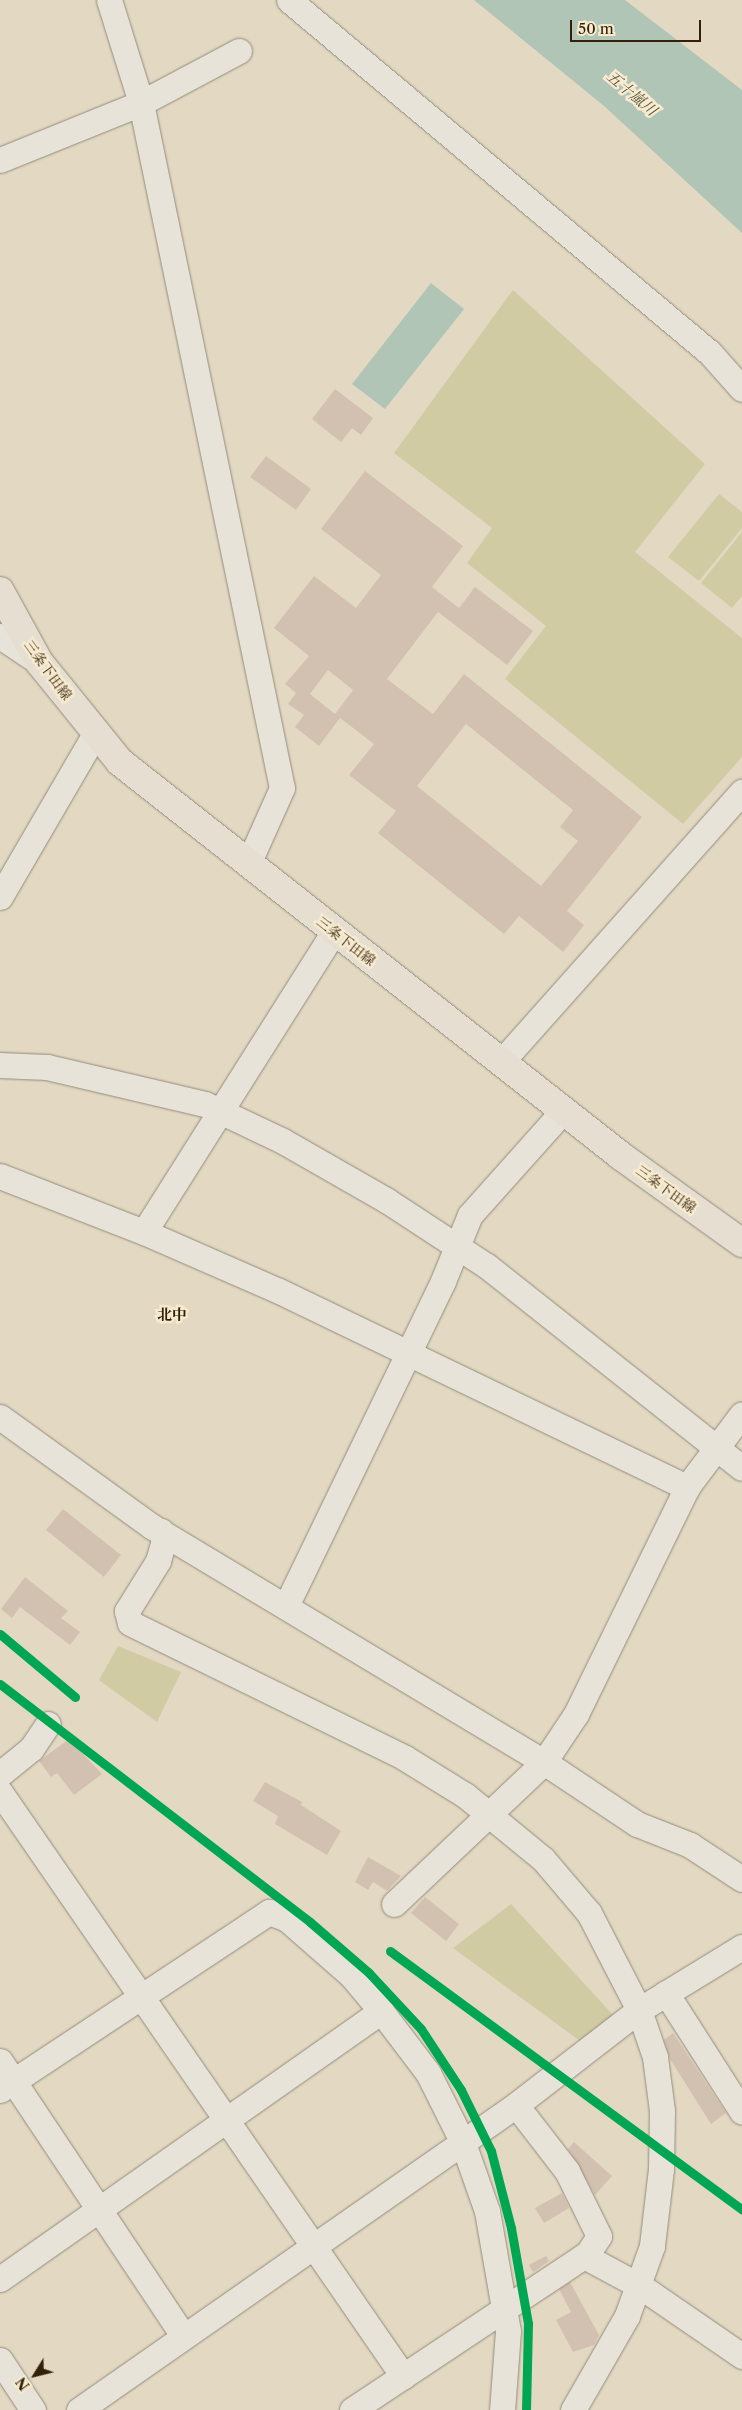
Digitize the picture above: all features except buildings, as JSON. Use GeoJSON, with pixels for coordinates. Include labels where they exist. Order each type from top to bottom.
{"type":"FeatureCollection","features":[{"type":"Feature","properties":{"kind":"main road","name":"三条下田線"},"geometry":{"type":"LineString","coordinates":[[0,591],[39,662],[120,762],[334,932],[564,1110],[742,1243]]}},
{"type":"Feature","properties":{"kind":"street"},"geometry":{"type":"LineString","coordinates":[[109,0],[141,103],[282,788],[248,864]]}},
{"type":"Feature","properties":{"kind":"street"},"geometry":{"type":"LineString","coordinates":[[289,0],[710,352],[742,389]]}},
{"type":"Feature","properties":{"kind":"street"},"geometry":{"type":"LineString","coordinates":[[0,160],[141,103],[239,51]]}},
{"type":"Feature","properties":{"kind":"street"},"geometry":{"type":"LineString","coordinates":[[0,636],[39,662]]}},
{"type":"Feature","properties":{"kind":"street"},"geometry":{"type":"LineString","coordinates":[[0,896],[96,732]]}},
{"type":"Feature","properties":{"kind":"street"},"geometry":{"type":"LineString","coordinates":[[502,1061],[742,792]]}},
{"type":"Feature","properties":{"kind":"street"},"geometry":{"type":"LineString","coordinates":[[144,1232],[219,1109],[334,932]]}},
{"type":"Feature","properties":{"kind":"street"},"geometry":{"type":"LineString","coordinates":[[0,1065],[47,1067],[219,1109],[386,1200],[456,1246],[716,1451],[742,1468]]}},
{"type":"Feature","properties":{"kind":"street"},"geometry":{"type":"LineString","coordinates":[[286,1606],[406,1355],[470,1215],[564,1110]]}},
{"type":"Feature","properties":{"kind":"street"},"geometry":{"type":"LineString","coordinates":[[0,1176],[144,1232],[374,1336],[406,1355],[687,1487]]}},
{"type":"Feature","properties":{"kind":"street"},"geometry":{"type":"LineString","coordinates":[[394,1904],[487,1813],[544,1762],[576,1714],[687,1487],[742,1414]]}},
{"type":"Feature","properties":{"kind":"street"},"geometry":{"type":"LineString","coordinates":[[0,1417],[161,1531],[544,1762],[637,1824],[690,1845],[742,1879]]}},
{"type":"Feature","properties":{"kind":"street"},"geometry":{"type":"LineString","coordinates":[[161,1531],[164,1540],[158,1561],[127,1611],[130,1624],[405,1758],[487,1813],[543,1860],[590,1913],[638,2010],[655,2057],[663,2132],[652,2246],[640,2286],[600,2370],[573,2410]]}},
{"type":"Feature","properties":{"kind":"street"},"geometry":{"type":"LineString","coordinates":[[0,1774],[31,1749],[48,1724]]}},
{"type":"Feature","properties":{"kind":"street"},"geometry":{"type":"LineString","coordinates":[[0,1792],[403,2376]]}},
{"type":"Feature","properties":{"kind":"street"},"geometry":{"type":"LineString","coordinates":[[183,2335],[98,2208],[4,2078],[140,1995],[270,1912],[287,1920],[344,1969],[381,2011],[428,2073],[463,2143],[486,2211],[508,2331],[502,2410]]}},
{"type":"Feature","properties":{"kind":"street"},"geometry":{"type":"LineString","coordinates":[[79,2410],[183,2335],[463,2143],[516,2105],[638,2010],[742,1947]]}},
{"type":"Feature","properties":{"kind":"street"},"geometry":{"type":"LineString","coordinates":[[666,1994],[742,2112]]}},
{"type":"Feature","properties":{"kind":"street"},"geometry":{"type":"LineString","coordinates":[[0,2279],[98,2208],[381,2011]]}},
{"type":"Feature","properties":{"kind":"street"},"geometry":{"type":"LineString","coordinates":[[352,2410],[584,2256],[599,2236],[583,2197],[516,2105]]}},
{"type":"Feature","properties":{"kind":"street"},"geometry":{"type":"LineString","coordinates":[[584,2256],[640,2286],[742,2356]]}},
{"type":"Feature","properties":{"kind":"street"},"geometry":{"type":"LineString","coordinates":[[0,2360],[33,2410]]}},
{"type":"Feature","properties":{"kind":"shaded area"},"geometry":{"type":"Polygon","coordinates":[[[513,290],[705,464],[635,552],[742,638],[742,757],[683,824],[505,679],[546,626],[467,563],[492,528],[394,453],[513,290]]]}},
{"type":"Feature","properties":{"kind":"shaded area"},"geometry":{"type":"Polygon","coordinates":[[[719,494],[742,512],[742,528],[699,581],[668,557],[719,494]]]}},
{"type":"Feature","properties":{"kind":"shaded area"},"geometry":{"type":"Polygon","coordinates":[[[742,532],[742,596],[732,608],[701,583],[742,532]]]}},
{"type":"Feature","properties":{"kind":"shaded area"},"geometry":{"type":"Polygon","coordinates":[[[118,1646],[181,1672],[157,1722],[99,1680],[118,1646]]]}},
{"type":"Feature","properties":{"kind":"shaded area"},"geometry":{"type":"Polygon","coordinates":[[[511,1904],[615,2017],[580,2041],[453,1948],[511,1904]]]}},
{"type":"Feature","properties":{"kind":"water","name":"五十嵐川"},"geometry":{"type":"Polygon","coordinates":[[[474,0],[625,0],[742,90],[742,233],[604,106],[474,0]]]}},
{"type":"Feature","properties":{"kind":"water"},"geometry":{"type":"Polygon","coordinates":[[[431,283],[464,309],[385,409],[352,384],[431,283]]]}},
{"type":"Feature","properties":{"kind":"railway"},"geometry":{"type":"LineString","coordinates":[[0,1684],[310,1922],[369,1973],[421,2029],[461,2090],[491,2151],[511,2228],[528,2323],[526,2410]]}},
{"type":"Feature","properties":{"kind":"transit line"},"geometry":{"type":"LineString","coordinates":[[0,1634],[75,1697]]}},
{"type":"Feature","properties":{"kind":"transit line"},"geometry":{"type":"LineString","coordinates":[[0,1684],[310,1922],[369,1973],[421,2029],[461,2090],[491,2151],[511,2228],[528,2323],[526,2410]]}},
{"type":"Feature","properties":{"kind":"transit line"},"geometry":{"type":"LineString","coordinates":[[390,1951],[742,2210]]}},
{"type":"Feature","properties":{"kind":"district","name":"北中"},"geometry":{"type":"Point","coordinates":[172,1315]}}]}
